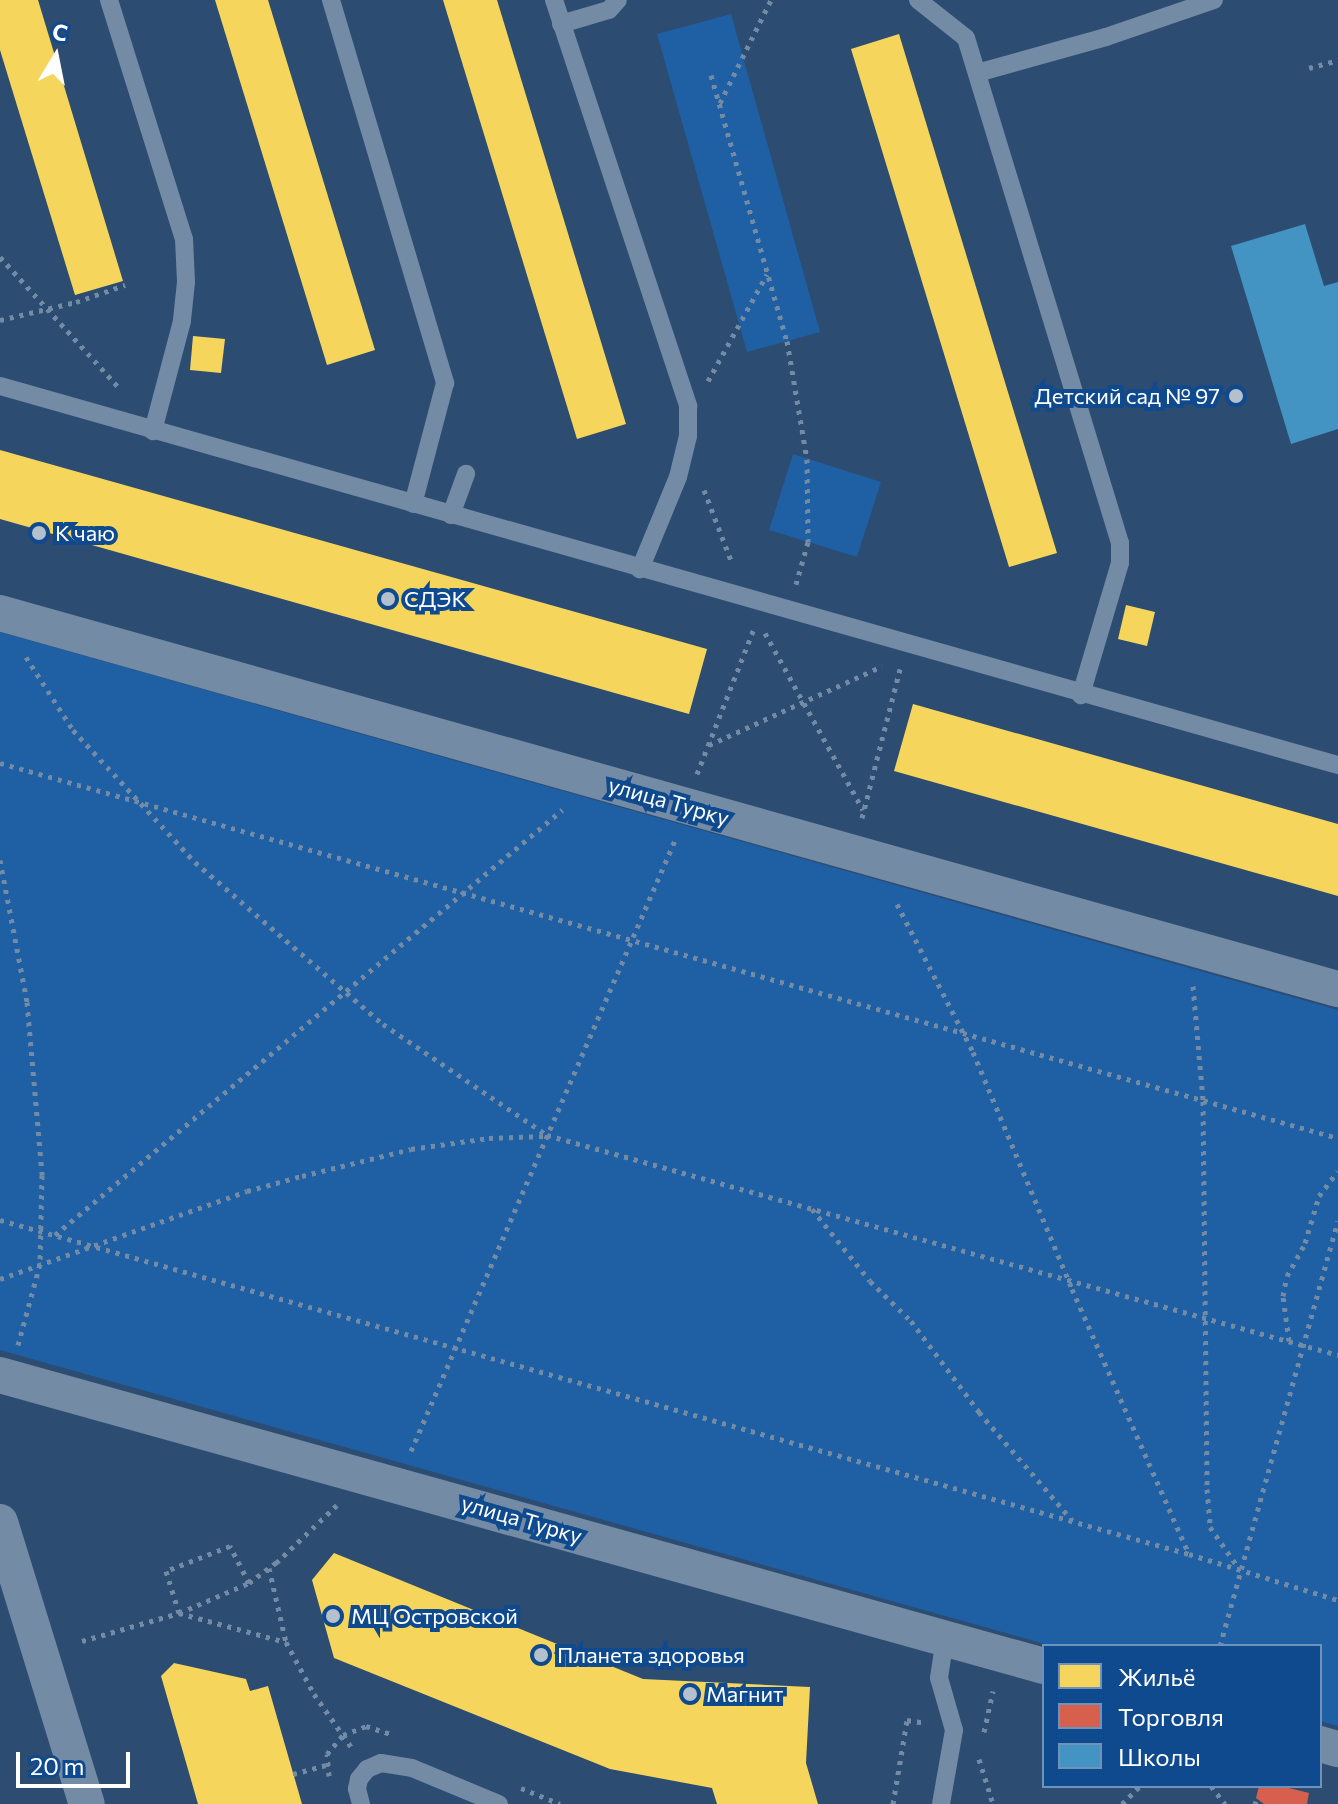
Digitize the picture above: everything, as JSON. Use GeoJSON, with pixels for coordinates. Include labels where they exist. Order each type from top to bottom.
{"type":"FeatureCollection","features":[{"type":"Feature","properties":{"kind":"street","name":"улица Турку"},"geometry":{"type":"LineString","coordinates":[[3,614],[1338,989]]}},
{"type":"Feature","properties":{"kind":"street","name":"улица Турку"},"geometry":{"type":"LineString","coordinates":[[4,1376],[397,1483],[1042,1665]]}},
{"type":"Feature","properties":{"kind":"street"},"geometry":{"type":"LineString","coordinates":[[0,1522],[87,1804]]}},
{"type":"Feature","properties":{"kind":"lane"},"geometry":{"type":"LineString","coordinates":[[109,0],[184,239],[186,282],[182,321],[153,431]]}},
{"type":"Feature","properties":{"kind":"lane"},"geometry":{"type":"LineString","coordinates":[[331,0],[445,383],[413,504]]}},
{"type":"Feature","properties":{"kind":"lane"},"geometry":{"type":"LineString","coordinates":[[554,0],[688,406],[684,456],[640,569]]}},
{"type":"Feature","properties":{"kind":"lane"},"geometry":{"type":"LineString","coordinates":[[561,24],[609,10],[618,0]]}},
{"type":"Feature","properties":{"kind":"lane"},"geometry":{"type":"LineString","coordinates":[[918,0],[966,38],[1120,543],[1120,563],[1081,695]]}},
{"type":"Feature","properties":{"kind":"lane"},"geometry":{"type":"LineString","coordinates":[[977,73],[1106,37],[1214,0]]}},
{"type":"Feature","properties":{"kind":"lane"},"geometry":{"type":"LineString","coordinates":[[0,386],[746,599],[904,650],[1338,765]]}},
{"type":"Feature","properties":{"kind":"lane"},"geometry":{"type":"LineString","coordinates":[[451,515],[466,474]]}},
{"type":"Feature","properties":{"kind":"lane"},"geometry":{"type":"LineString","coordinates":[[941,1804],[954,1730],[939,1678],[945,1638]]}},
{"type":"Feature","properties":{"kind":"lane"},"geometry":{"type":"LineString","coordinates":[[361,1804],[357,1789],[367,1769],[381,1763],[412,1768],[499,1804]]}},
{"type":"Feature","properties":{"kind":"path"},"geometry":{"type":"LineString","coordinates":[[719,104],[771,0]]}},
{"type":"Feature","properties":{"kind":"path"},"geometry":{"type":"LineString","coordinates":[[1309,68],[1338,60]]}},
{"type":"Feature","properties":{"kind":"path"},"geometry":{"type":"LineString","coordinates":[[711,75],[787,341],[807,459],[808,542],[787,611]]}},
{"type":"Feature","properties":{"kind":"path"},"geometry":{"type":"LineString","coordinates":[[0,257],[128,399]]}},
{"type":"Feature","properties":{"kind":"path"},"geometry":{"type":"LineString","coordinates":[[688,406],[706,385],[768,273]]}},
{"type":"Feature","properties":{"kind":"path"},"geometry":{"type":"LineString","coordinates":[[0,320],[125,285]]}},
{"type":"Feature","properties":{"kind":"path"},"geometry":{"type":"LineString","coordinates":[[684,456],[700,472],[746,599]]}},
{"type":"Feature","properties":{"kind":"path"},"geometry":{"type":"LineString","coordinates":[[3,614],[36,678],[56,707],[139,804],[195,862],[344,992],[422,1051],[527,1118],[547,1135]]}},
{"type":"Feature","properties":{"kind":"path"},"geometry":{"type":"LineString","coordinates":[[397,1483],[689,807],[708,745],[757,620],[864,811]]}},
{"type":"Feature","properties":{"kind":"path"},"geometry":{"type":"LineString","coordinates":[[708,745],[904,650]]}},
{"type":"Feature","properties":{"kind":"path"},"geometry":{"type":"LineString","coordinates":[[904,650],[861,822],[876,859],[964,1033],[1189,1554]]}},
{"type":"Feature","properties":{"kind":"path"},"geometry":{"type":"LineString","coordinates":[[0,763],[1338,1138]]}},
{"type":"Feature","properties":{"kind":"path"},"geometry":{"type":"LineString","coordinates":[[55,1236],[597,781]]}},
{"type":"Feature","properties":{"kind":"path"},"geometry":{"type":"LineString","coordinates":[[0,860],[19,954],[34,1058],[43,1233],[40,1264],[4,1376]]}},
{"type":"Feature","properties":{"kind":"path"},"geometry":{"type":"LineString","coordinates":[[1190,948],[1203,1101],[1210,1527],[1241,1571]]}},
{"type":"Feature","properties":{"kind":"path"},"geometry":{"type":"LineString","coordinates":[[0,1279],[247,1191],[352,1163],[457,1141],[547,1135],[1338,1355]]}},
{"type":"Feature","properties":{"kind":"path"},"geometry":{"type":"LineString","coordinates":[[1289,1341],[1283,1296],[1287,1276],[1305,1243],[1319,1196],[1338,1171]]}},
{"type":"Feature","properties":{"kind":"path"},"geometry":{"type":"LineString","coordinates":[[811,1208],[870,1281],[911,1321],[979,1412],[1072,1521]]}},
{"type":"Feature","properties":{"kind":"path"},"geometry":{"type":"LineString","coordinates":[[0,1220],[1189,1554],[1338,1600]]}},
{"type":"Feature","properties":{"kind":"path"},"geometry":{"type":"LineString","coordinates":[[1221,1644],[1338,1221]]}},
{"type":"Feature","properties":{"kind":"path"},"geometry":{"type":"LineString","coordinates":[[82,1641],[179,1613],[249,1583],[343,1499]]}},
{"type":"Feature","properties":{"kind":"path"},"geometry":{"type":"LineString","coordinates":[[179,1613],[166,1571],[230,1546],[249,1583]]}},
{"type":"Feature","properties":{"kind":"path"},"geometry":{"type":"LineString","coordinates":[[269,1568],[286,1642],[314,1694],[367,1769]]}},
{"type":"Feature","properties":{"kind":"path"},"geometry":{"type":"LineString","coordinates":[[179,1613],[286,1642]]}},
{"type":"Feature","properties":{"kind":"path"},"geometry":{"type":"LineString","coordinates":[[893,1804],[907,1720],[931,1723],[931,1718]]}},
{"type":"Feature","properties":{"kind":"path"},"geometry":{"type":"LineString","coordinates":[[975,1749],[993,1804]]}},
{"type":"Feature","properties":{"kind":"path"},"geometry":{"type":"LineString","coordinates":[[293,1774],[326,1765]]}},
{"type":"Feature","properties":{"kind":"path"},"geometry":{"type":"LineString","coordinates":[[1122,1804],[1138,1788]]}},
{"type":"Feature","properties":{"kind":"path"},"geometry":{"type":"LineString","coordinates":[[1213,1788],[1225,1804]]}},
{"type":"Feature","properties":{"kind":"shaded area"},"geometry":{"type":"Polygon","coordinates":[[[731,14],[820,332],[747,352],[657,34],[731,14]]]}},
{"type":"Feature","properties":{"kind":"shaded area"},"geometry":{"type":"Polygon","coordinates":[[[793,454],[881,482],[857,557],[769,530],[793,454]]]}},
{"type":"Feature","properties":{"kind":"shaded area"},"geometry":{"type":"Polygon","coordinates":[[[0,632],[1338,1010],[1338,1726],[1322,1722],[1322,1644],[1045,1644],[0,1350],[0,632]]]}},
{"type":"Feature","properties":{"kind":"building: Жильё"},"geometry":{"type":"Polygon","coordinates":[[[0,0],[38,0],[123,281],[75,295],[0,50],[0,0]]]}},
{"type":"Feature","properties":{"kind":"building: Жильё"},"geometry":{"type":"Polygon","coordinates":[[[215,0],[268,0],[375,350],[327,365],[215,0]]]}},
{"type":"Feature","properties":{"kind":"building: Жильё"},"geometry":{"type":"Polygon","coordinates":[[[443,0],[497,0],[626,424],[577,439],[443,0]]]}},
{"type":"Feature","properties":{"kind":"building: Жильё"},"geometry":{"type":"Polygon","coordinates":[[[899,34],[1057,553],[1009,567],[851,49],[899,34]]]}},
{"type":"Feature","properties":{"kind":"building: Жильё"},"geometry":{"type":"Polygon","coordinates":[[[193,336],[225,339],[221,373],[190,370],[193,336]]]}},
{"type":"Feature","properties":{"kind":"building: Жильё"},"geometry":{"type":"Polygon","coordinates":[[[0,450],[707,649],[689,714],[0,519],[0,450]]]}},
{"type":"Feature","properties":{"kind":"building: Жильё"},"geometry":{"type":"Polygon","coordinates":[[[1126,605],[1155,612],[1147,646],[1118,639],[1126,605]]]}},
{"type":"Feature","properties":{"kind":"building: Жильё"},"geometry":{"type":"Polygon","coordinates":[[[913,704],[1338,824],[1338,896],[894,771],[913,704]]]}},
{"type":"Feature","properties":{"kind":"building: Жильё"},"geometry":{"type":"Polygon","coordinates":[[[334,1553],[643,1679],[810,1687],[806,1763],[818,1804],[717,1804],[712,1788],[610,1769],[334,1658],[312,1580],[334,1553]]]}},
{"type":"Feature","properties":{"kind":"building: Жильё"},"geometry":{"type":"Polygon","coordinates":[[[174,1663],[246,1679],[250,1691],[268,1686],[302,1804],[198,1804],[161,1676],[174,1663]]]}},
{"type":"Feature","properties":{"kind":"building: Торговля"},"geometry":{"type":"Polygon","coordinates":[[[1258,1788],[1289,1788],[1309,1793],[1307,1804],[1264,1804],[1256,1798],[1258,1788]]]}},
{"type":"Feature","properties":{"kind":"building: Школы"},"geometry":{"type":"Polygon","coordinates":[[[1305,224],[1324,286],[1338,282],[1338,429],[1291,444],[1231,246],[1305,224]]]}},
{"type":"Feature","properties":{"kind":"place","name":"Детский сад № 97"},"geometry":{"type":"Point","coordinates":[1236,396]}},
{"type":"Feature","properties":{"kind":"place","name":"К чаю"},"geometry":{"type":"Point","coordinates":[39,533]}},
{"type":"Feature","properties":{"kind":"place","name":"СДЭК"},"geometry":{"type":"Point","coordinates":[388,599]}},
{"type":"Feature","properties":{"kind":"place","name":"МЦ Островской"},"geometry":{"type":"Point","coordinates":[333,1616]}},
{"type":"Feature","properties":{"kind":"place","name":"Планета здоровья"},"geometry":{"type":"Point","coordinates":[541,1655]}},
{"type":"Feature","properties":{"kind":"place","name":"Магнит"},"geometry":{"type":"Point","coordinates":[690,1694]}}]}
